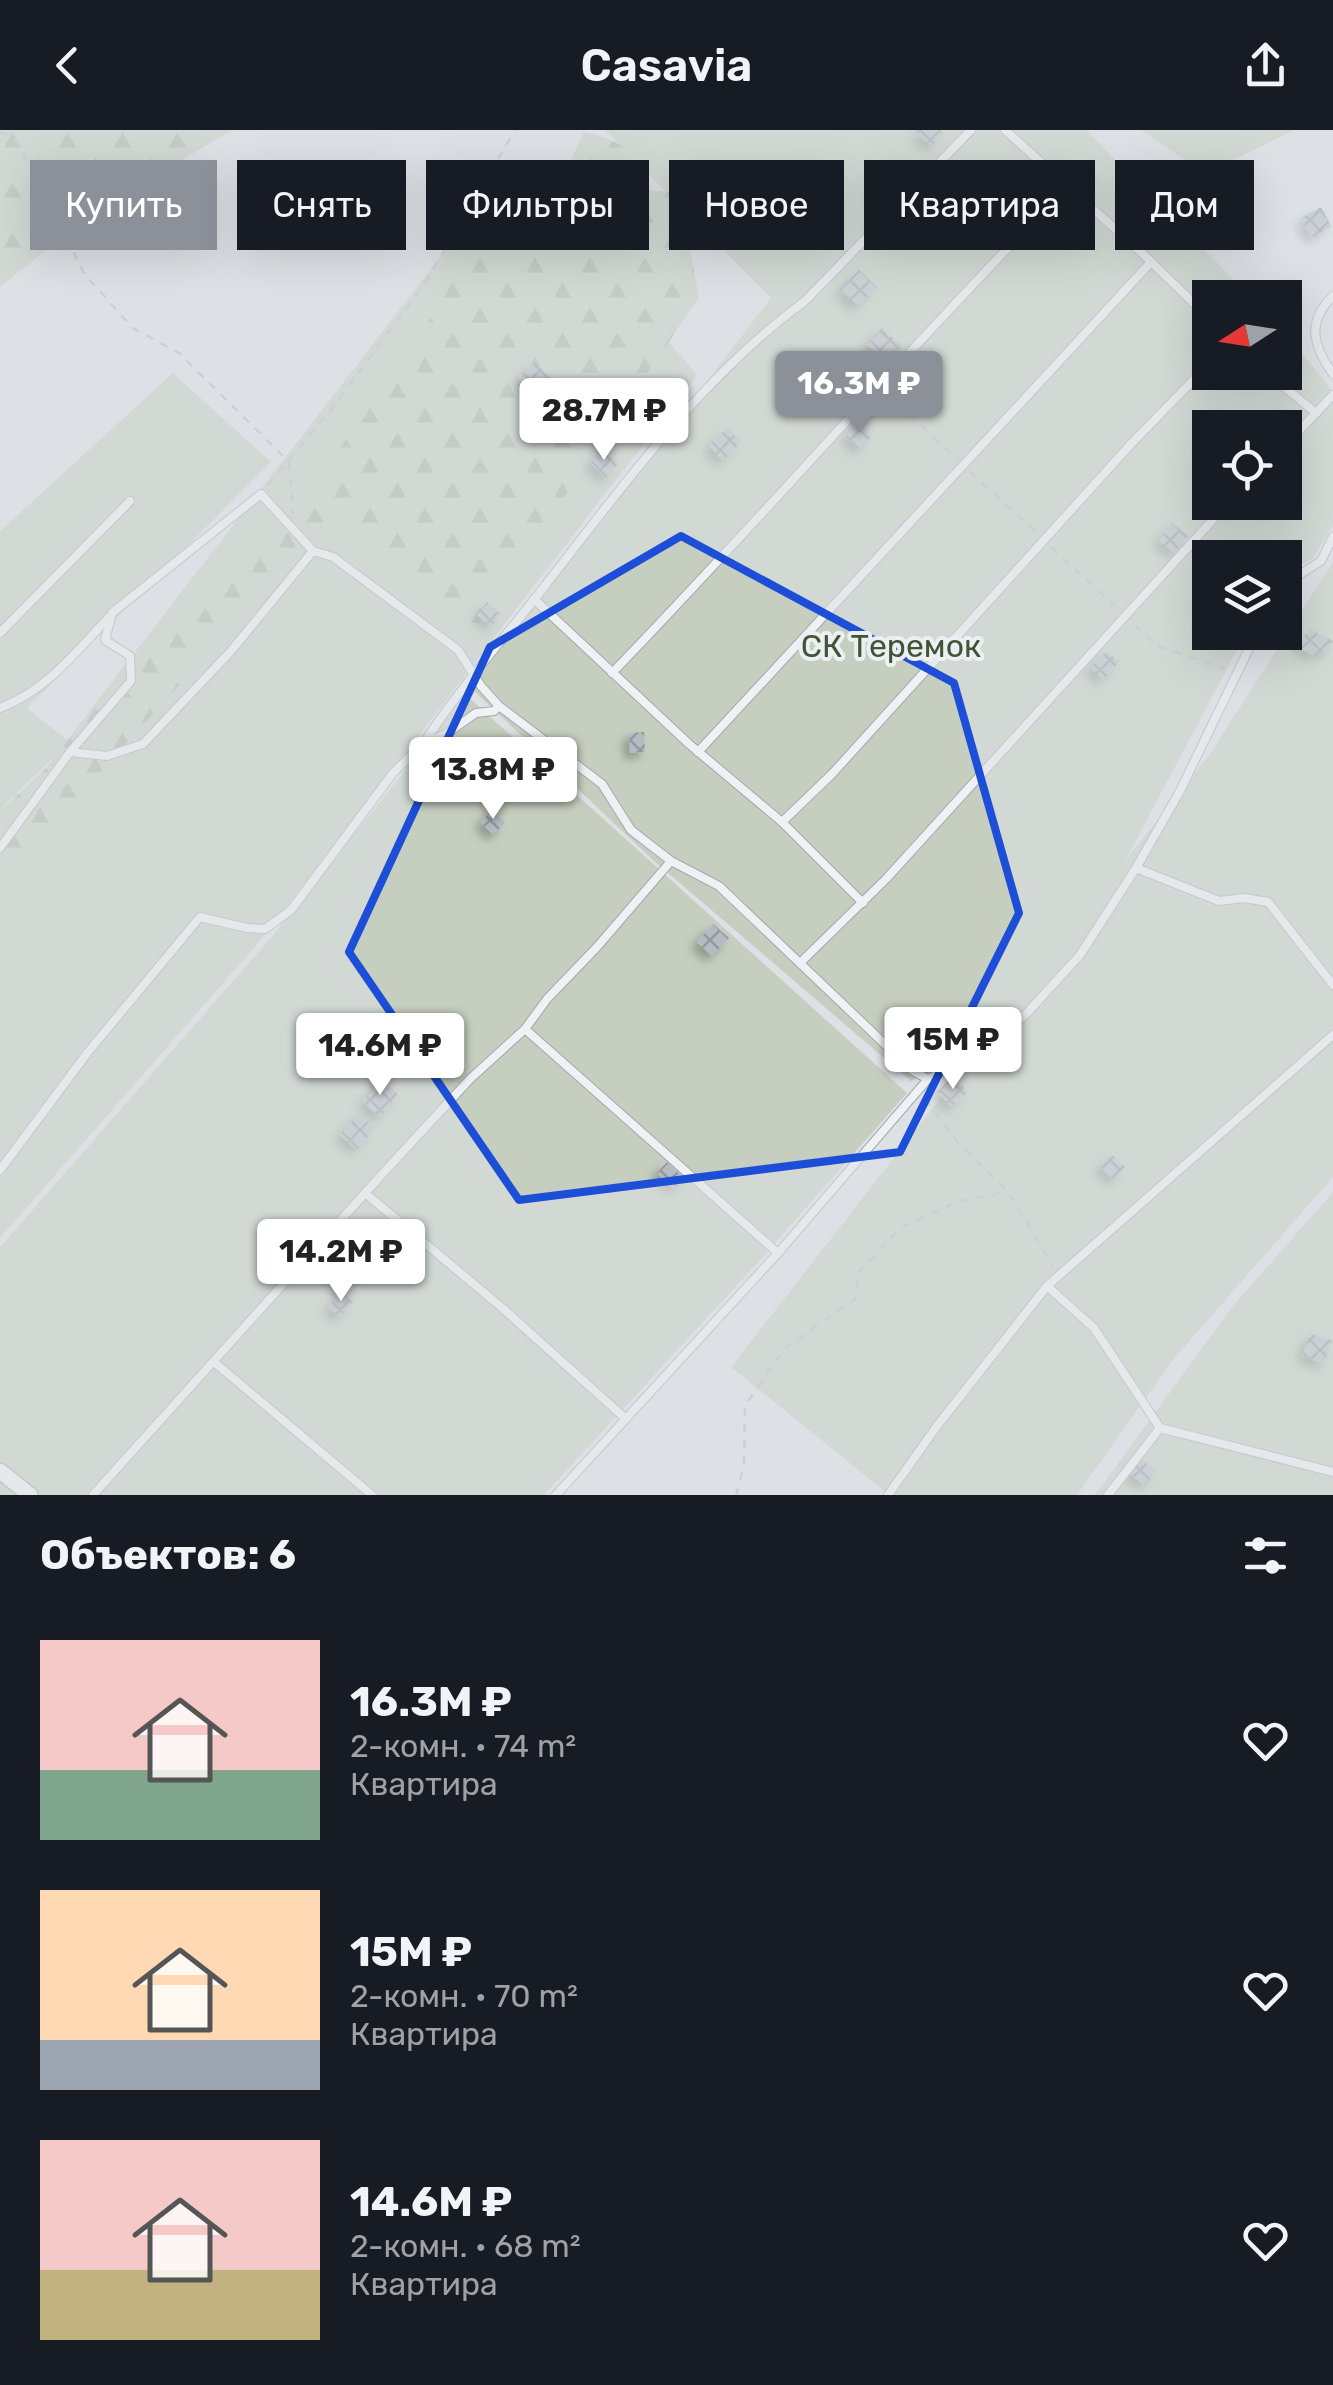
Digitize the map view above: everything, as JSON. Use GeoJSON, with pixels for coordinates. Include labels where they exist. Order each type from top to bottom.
{"type":"FeatureCollection","features":[{"type":"Feature","properties":{"kind":"street"},"geometry":{"type":"LineString","coordinates":[[0,1471],[30,1495]]}},
{"type":"Feature","properties":{"kind":"lane"},"geometry":{"type":"LineString","coordinates":[[0,1170],[88,1052],[200,917],[247,928],[266,928],[290,910],[394,773],[423,744],[472,673],[621,488],[714,382],[772,324],[804,301],[971,130]]}},
{"type":"Feature","properties":{"kind":"lane"},"geometry":{"type":"LineString","coordinates":[[1005,130],[1040,160]]}},
{"type":"Feature","properties":{"kind":"lane"},"geometry":{"type":"LineString","coordinates":[[1095,209],[1192,301]]}},
{"type":"Feature","properties":{"kind":"lane"},"geometry":{"type":"LineString","coordinates":[[612,673],[1005,250]]}},
{"type":"Feature","properties":{"kind":"lane"},"geometry":{"type":"LineString","coordinates":[[698,752],[1152,262]]}},
{"type":"Feature","properties":{"kind":"lane"},"geometry":{"type":"LineString","coordinates":[[1333,296],[1322,307],[1314,334],[1318,352],[1333,374]]}},
{"type":"Feature","properties":{"kind":"lane"},"geometry":{"type":"LineString","coordinates":[[782,822],[832,774],[1192,382]]}},
{"type":"Feature","properties":{"kind":"lane"},"geometry":{"type":"LineString","coordinates":[[1288,390],[1316,413]]}},
{"type":"Feature","properties":{"kind":"lane"},"geometry":{"type":"LineString","coordinates":[[1302,427],[1333,396]]}},
{"type":"Feature","properties":{"kind":"lane"},"geometry":{"type":"LineString","coordinates":[[0,708],[26,698],[61,668],[112,613],[261,494],[312,552],[333,557],[458,650],[499,706],[602,784],[631,830],[671,861],[719,886],[913,1071],[928,1079]]}},
{"type":"Feature","properties":{"kind":"lane"},"geometry":{"type":"LineString","coordinates":[[0,632],[130,500]]}},
{"type":"Feature","properties":{"kind":"lane"},"geometry":{"type":"LineString","coordinates":[[800,962],[863,903],[1213,520]]}},
{"type":"Feature","properties":{"kind":"lane"},"geometry":{"type":"LineString","coordinates":[[1302,573],[1320,561],[1333,536]]}},
{"type":"Feature","properties":{"kind":"lane"},"geometry":{"type":"LineString","coordinates":[[70,752],[106,756],[143,744],[231,651],[312,552]]}},
{"type":"Feature","properties":{"kind":"lane"},"geometry":{"type":"LineString","coordinates":[[534,599],[698,752],[782,822],[863,903]]}},
{"type":"Feature","properties":{"kind":"lane"},"geometry":{"type":"LineString","coordinates":[[0,848],[70,752],[132,681],[130,656],[105,640],[112,613]]}},
{"type":"Feature","properties":{"kind":"lane"},"geometry":{"type":"LineString","coordinates":[[556,1495],[778,1253],[928,1079],[987,1049],[1080,955],[1180,792],[1248,650]]}},
{"type":"Feature","properties":{"kind":"lane"},"geometry":{"type":"LineString","coordinates":[[423,744],[476,713],[494,711],[499,706]]}},
{"type":"Feature","properties":{"kind":"lane"},"geometry":{"type":"LineString","coordinates":[[93,1495],[470,1079],[524,1030],[671,861]]}},
{"type":"Feature","properties":{"kind":"lane"},"geometry":{"type":"LineString","coordinates":[[1136,868],[1219,901],[1244,898],[1268,902],[1333,985]]}},
{"type":"Feature","properties":{"kind":"lane"},"geometry":{"type":"LineString","coordinates":[[524,1030],[778,1253]]}},
{"type":"Feature","properties":{"kind":"lane"},"geometry":{"type":"LineString","coordinates":[[888,1495],[937,1426],[1048,1286],[1333,1035]]}},
{"type":"Feature","properties":{"kind":"lane"},"geometry":{"type":"LineString","coordinates":[[365,1193],[626,1418]]}},
{"type":"Feature","properties":{"kind":"lane"},"geometry":{"type":"LineString","coordinates":[[1048,1286],[1094,1328],[1160,1428],[1333,1472]]}},
{"type":"Feature","properties":{"kind":"lane"},"geometry":{"type":"LineString","coordinates":[[214,1362],[372,1495]]}},
{"type":"Feature","properties":{"kind":"lane"},"geometry":{"type":"LineString","coordinates":[[1108,1495],[1160,1428]]}},
{"type":"Feature","properties":{"kind":"path"},"geometry":{"type":"LineString","coordinates":[[261,494],[426,283],[516,130]]}},
{"type":"Feature","properties":{"kind":"path"},"geometry":{"type":"LineString","coordinates":[[0,132],[16,140],[85,276],[133,328],[179,353],[289,462],[294,530]]}},
{"type":"Feature","properties":{"kind":"path"},"geometry":{"type":"LineString","coordinates":[[918,1090],[958,1143],[1008,1191],[1059,1276]]}},
{"type":"Feature","properties":{"kind":"path"},"geometry":{"type":"LineString","coordinates":[[736,1495],[744,1464],[745,1406],[784,1349],[855,1299],[859,1272],[900,1228],[958,1202],[1008,1191]]}},
{"type":"Feature","properties":{"kind":"highlighted area"},"geometry":{"type":"Polygon","coordinates":[[[681,536],[954,683],[1019,913],[900,1152],[519,1200],[349,952],[490,647],[681,536]]]}},
{"type":"Feature","properties":{"kind":"green space"},"geometry":{"type":"Polygon","coordinates":[[[0,130],[233,130],[182,160],[30,160],[30,250],[48,250],[0,287],[0,130]]]}},
{"type":"Feature","properties":{"kind":"green space","name":"СК Теремок"},"geometry":{"type":"Polygon","coordinates":[[[605,130],[1086,130],[1116,160],[1115,250],[1205,250],[1234,280],[1192,280],[1192,390],[1302,390],[1302,353],[1333,392],[1333,526],[1313,558],[1302,565],[1302,540],[1192,540],[1192,650],[1237,650],[1125,861],[1210,754],[1277,650],[1302,650],[1302,610],[1333,562],[1333,1177],[1172,1361],[1077,1495],[889,1495],[731,1367],[981,1046],[911,1081],[653,860],[471,688],[771,298],[724,250],[844,250],[844,160],[669,160],[669,195],[649,175],[649,160],[635,160],[605,130]]]}},
{"type":"Feature","properties":{"kind":"green space"},"geometry":{"type":"Polygon","coordinates":[[[1141,130],[1294,130],[1233,160],[1185,160],[1141,130]]]}},
{"type":"Feature","properties":{"kind":"green space"},"geometry":{"type":"Polygon","coordinates":[[[584,132],[611,140],[636,160],[571,160],[584,132]]]}},
{"type":"Feature","properties":{"kind":"green space"},"geometry":{"type":"Polygon","coordinates":[[[649,190],[669,192],[669,250],[690,250],[699,297],[472,633],[330,518],[0,883],[0,811],[46,768],[149,640],[219,572],[261,554],[314,499],[316,481],[422,333],[471,250],[649,250],[649,190]]]}},
{"type":"Feature","properties":{"kind":"green space"},"geometry":{"type":"Polygon","coordinates":[[[445,250],[591,250],[697,375],[260,941],[0,1238],[0,827],[57,754],[0,810],[0,531],[173,373],[271,462],[27,708],[67,740],[445,250]]]}},
{"type":"Feature","properties":{"kind":"green space"},"geometry":{"type":"Polygon","coordinates":[[[466,695],[907,1093],[544,1495],[0,1495],[0,1247],[269,940],[466,695]]]}},
{"type":"Feature","properties":{"kind":"green space"},"geometry":{"type":"Polygon","coordinates":[[[1333,1192],[1333,1495],[1095,1495],[1232,1307],[1333,1192]]]}},
{"type":"Feature","properties":{"kind":"building"},"geometry":{"type":"Polygon","coordinates":[[[913,130],[940,130],[943,133],[932,146],[913,130]]]}},
{"type":"Feature","properties":{"kind":"building"},"geometry":{"type":"Polygon","coordinates":[[[1321,207],[1332,227],[1311,238],[1301,218],[1321,207]]]}},
{"type":"Feature","properties":{"kind":"building"},"geometry":{"type":"Polygon","coordinates":[[[859,270],[877,287],[857,307],[840,289],[859,270]]]}},
{"type":"Feature","properties":{"kind":"building"},"geometry":{"type":"Polygon","coordinates":[[[882,328],[902,346],[887,363],[867,344],[882,328]]]}},
{"type":"Feature","properties":{"kind":"building"},"geometry":{"type":"Polygon","coordinates":[[[534,362],[552,379],[537,395],[518,378],[534,362]]]}},
{"type":"Feature","properties":{"kind":"building"},"geometry":{"type":"Polygon","coordinates":[[[859,423],[872,436],[859,450],[846,436],[859,423]]]}},
{"type":"Feature","properties":{"kind":"building"},"geometry":{"type":"Polygon","coordinates":[[[727,428],[741,442],[723,461],[709,446],[727,428]]]}},
{"type":"Feature","properties":{"kind":"building"},"geometry":{"type":"Polygon","coordinates":[[[602,449],[618,464],[606,478],[590,463],[602,449]]]}},
{"type":"Feature","properties":{"kind":"building"},"geometry":{"type":"Polygon","coordinates":[[[1172,523],[1188,536],[1175,553],[1159,541],[1172,523]]]}},
{"type":"Feature","properties":{"kind":"building"},"geometry":{"type":"Polygon","coordinates":[[[487,602],[501,614],[491,627],[477,615],[487,602]]]}},
{"type":"Feature","properties":{"kind":"building"},"geometry":{"type":"Polygon","coordinates":[[[1310,629],[1333,641],[1327,653],[1320,650],[1316,657],[1302,649],[1302,639],[1310,629]]]}},
{"type":"Feature","properties":{"kind":"building"},"geometry":{"type":"Polygon","coordinates":[[[1106,651],[1119,662],[1103,680],[1091,668],[1106,651]]]}},
{"type":"Feature","properties":{"kind":"building"},"geometry":{"type":"Polygon","coordinates":[[[644,732],[645,752],[630,753],[629,733],[644,732]]]}},
{"type":"Feature","properties":{"kind":"building"},"geometry":{"type":"Polygon","coordinates":[[[491,810],[505,822],[494,835],[481,823],[491,810]]]}},
{"type":"Feature","properties":{"kind":"building"},"geometry":{"type":"Polygon","coordinates":[[[713,924],[729,938],[712,956],[697,942],[713,924]]]}},
{"type":"Feature","properties":{"kind":"building"},"geometry":{"type":"Polygon","coordinates":[[[953,1076],[968,1092],[952,1107],[937,1092],[953,1076]]]}},
{"type":"Feature","properties":{"kind":"building"},"geometry":{"type":"Polygon","coordinates":[[[381,1080],[398,1094],[380,1117],[362,1102],[381,1080]]]}},
{"type":"Feature","properties":{"kind":"building"},"geometry":{"type":"Polygon","coordinates":[[[358,1113],[375,1128],[357,1150],[340,1135],[358,1113]]]}},
{"type":"Feature","properties":{"kind":"building"},"geometry":{"type":"Polygon","coordinates":[[[1112,1155],[1125,1167],[1114,1180],[1100,1167],[1112,1155]]]}},
{"type":"Feature","properties":{"kind":"building"},"geometry":{"type":"Polygon","coordinates":[[[667,1162],[684,1178],[674,1188],[657,1173],[667,1162]]]}},
{"type":"Feature","properties":{"kind":"building"},"geometry":{"type":"Polygon","coordinates":[[[341,1292],[353,1302],[340,1317],[328,1307],[341,1292]]]}},
{"type":"Feature","properties":{"kind":"building"},"geometry":{"type":"Polygon","coordinates":[[[1310,1333],[1332,1341],[1324,1364],[1302,1356],[1310,1333]]]}},
{"type":"Feature","properties":{"kind":"building"},"geometry":{"type":"Polygon","coordinates":[[[1141,1459],[1156,1471],[1145,1485],[1130,1474],[1141,1459]]]}}]}
